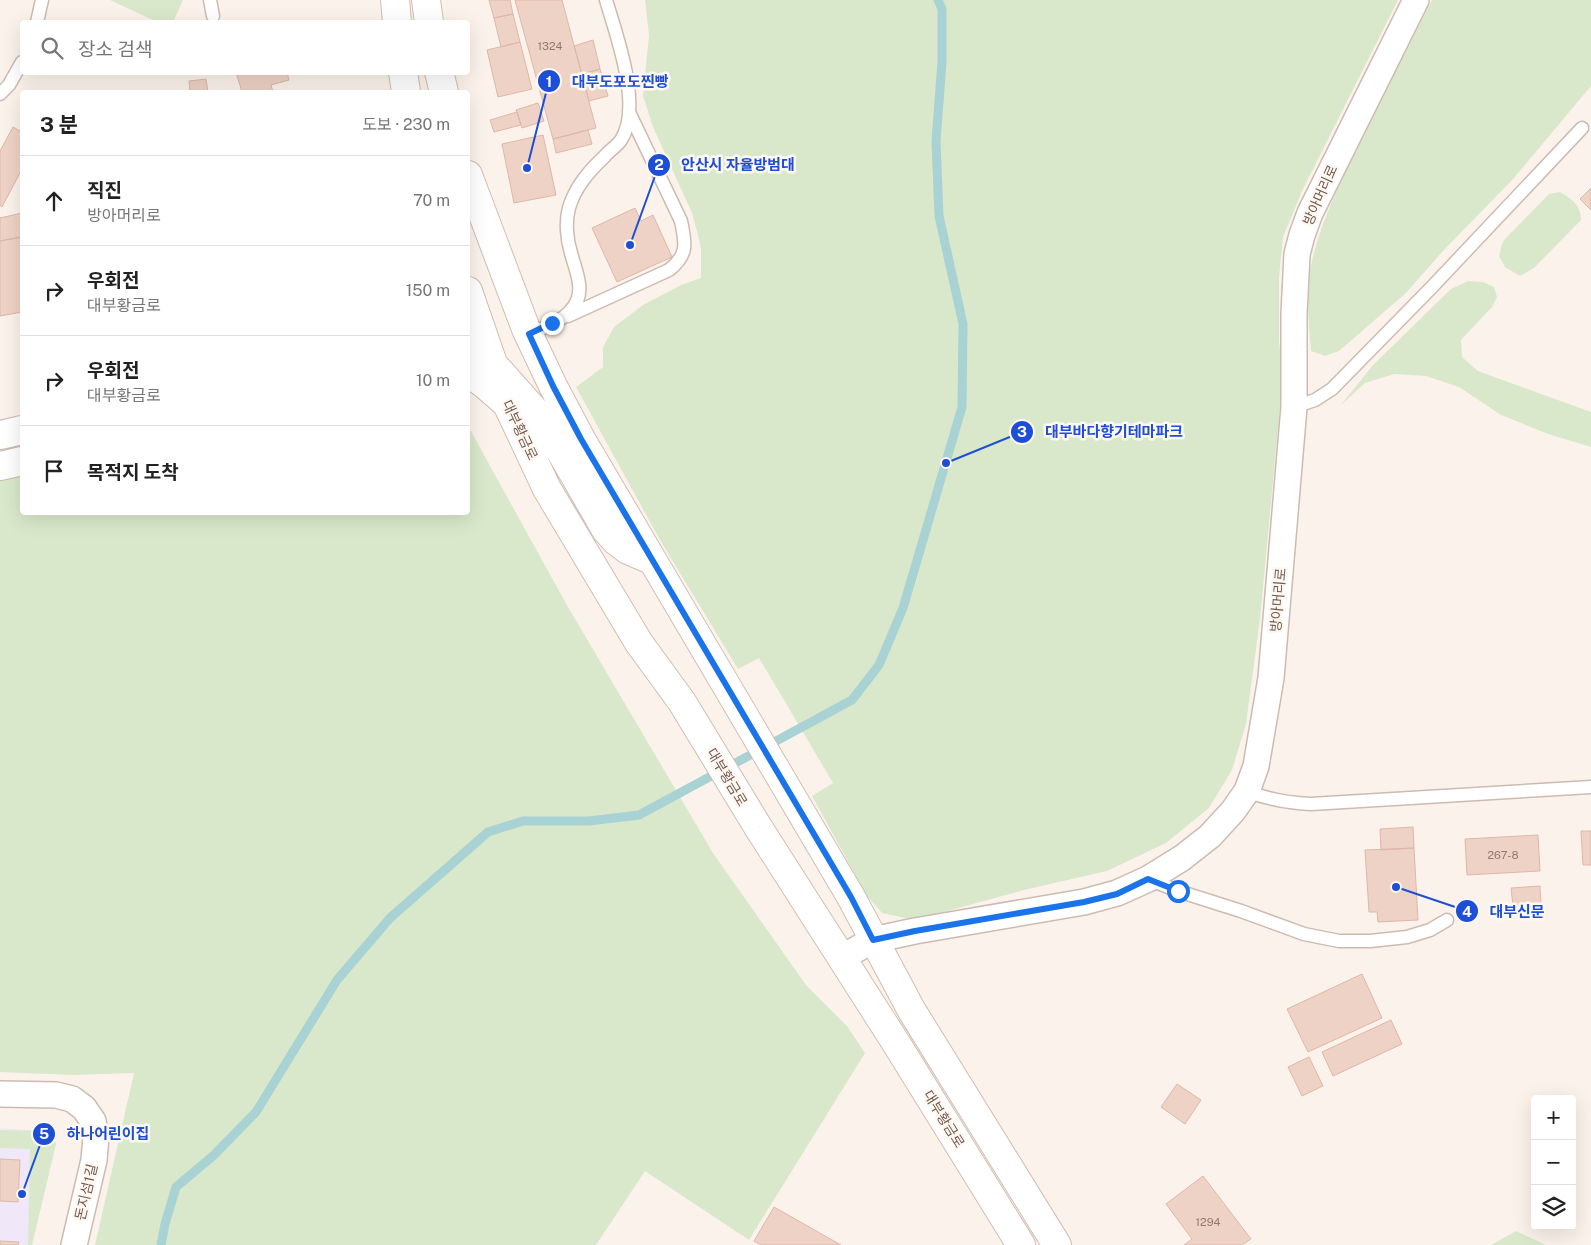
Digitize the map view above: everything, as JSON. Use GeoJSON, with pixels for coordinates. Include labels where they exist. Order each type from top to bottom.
{"type":"FeatureCollection","features":[{"type":"Feature","properties":{"kind":"main road"},"geometry":{"type":"LineString","coordinates":[[395,0],[397,20]]}},
{"type":"Feature","properties":{"kind":"main road"},"geometry":{"type":"LineString","coordinates":[[426,0],[429,20]]}},
{"type":"Feature","properties":{"kind":"main road"},"geometry":{"type":"LineString","coordinates":[[403,75],[406,90]]}},
{"type":"Feature","properties":{"kind":"main road"},"geometry":{"type":"LineString","coordinates":[[440,75],[444,90]]}},
{"type":"Feature","properties":{"kind":"main road"},"geometry":{"type":"LineString","coordinates":[[470,180],[529,334],[553,386],[581,439],[851,897],[912,1011],[1057,1245]]}},
{"type":"Feature","properties":{"kind":"main road"},"geometry":{"type":"LineString","coordinates":[[473,328],[490,310],[499,294],[499,276],[494,245]]}},
{"type":"Feature","properties":{"kind":"main road","name":"대부황금로"},"geometry":{"type":"LineString","coordinates":[[470,306],[473,328],[493,364],[506,404],[547,489],[639,643],[682,702],[758,828],[906,1059],[1021,1245]]}},
{"type":"Feature","properties":{"kind":"main road"},"geometry":{"type":"LineString","coordinates":[[470,355],[493,364],[534,411],[606,530],[628,550],[651,560]]}},
{"type":"Feature","properties":{"kind":"main road"},"geometry":{"type":"LineString","coordinates":[[470,374],[506,404]]}},
{"type":"Feature","properties":{"kind":"main road"},"geometry":{"type":"LineString","coordinates":[[0,435],[20,430]]}},
{"type":"Feature","properties":{"kind":"main road"},"geometry":{"type":"LineString","coordinates":[[0,466],[20,461]]}},
{"type":"Feature","properties":{"kind":"street","name":"방아머리로"},"geometry":{"type":"LineString","coordinates":[[841,958],[873,940],[1084,902],[1117,894],[1148,879],[1182,858],[1210,836],[1233,811],[1247,791],[1256,766],[1271,678],[1294,407],[1295,286],[1302,235],[1328,174],[1416,0]]}},
{"type":"Feature","properties":{"kind":"street","name":"돈지섬1길"},"geometry":{"type":"LineString","coordinates":[[0,1094],[56,1095],[72,1099],[84,1108],[93,1122],[96,1137],[94,1160],[74,1245]]}},
{"type":"Feature","properties":{"kind":"lane"},"geometry":{"type":"LineString","coordinates":[[37,20],[42,0]]}},
{"type":"Feature","properties":{"kind":"lane"},"geometry":{"type":"LineString","coordinates":[[210,0],[213,16]]}},
{"type":"Feature","properties":{"kind":"lane"},"geometry":{"type":"LineString","coordinates":[[559,320],[571,311],[578,301],[580,286],[570,251],[567,227],[568,210],[576,190],[589,172],[621,140],[627,127],[629,112],[625,66],[606,0]]}},
{"type":"Feature","properties":{"kind":"lane"},"geometry":{"type":"LineString","coordinates":[[0,94],[10,85],[20,66]]}},
{"type":"Feature","properties":{"kind":"lane"},"geometry":{"type":"LineString","coordinates":[[529,334],[669,270],[678,263],[685,251],[685,238],[681,222],[629,112]]}},
{"type":"Feature","properties":{"kind":"lane"},"geometry":{"type":"LineString","coordinates":[[1294,407],[1315,400],[1332,389],[1431,288],[1582,128]]}},
{"type":"Feature","properties":{"kind":"lane"},"geometry":{"type":"LineString","coordinates":[[1247,791],[1267,799],[1287,803],[1311,804],[1591,787]]}},
{"type":"Feature","properties":{"kind":"lane"},"geometry":{"type":"LineString","coordinates":[[1148,879],[1178,891],[1241,910],[1304,934],[1339,941],[1370,942],[1407,937],[1430,930],[1447,920]]}},
{"type":"Feature","properties":{"kind":"shaded area"},"geometry":{"type":"Polygon","coordinates":[[[0,1128],[48,1131],[52,1133],[56,1144],[32,1245],[0,1245],[0,1128]]]}},
{"type":"Feature","properties":{"kind":"green space"},"geometry":{"type":"Polygon","coordinates":[[[110,0],[183,0],[174,20],[153,20],[110,0]]]}},
{"type":"Feature","properties":{"kind":"green space"},"geometry":{"type":"Polygon","coordinates":[[[645,0],[1398,0],[1303,189],[1283,237],[1279,278],[1279,341],[1283,375],[1260,619],[1246,724],[1232,770],[1209,808],[1166,843],[1107,871],[910,919],[882,913],[867,896],[812,796],[833,783],[759,658],[738,669],[660,540],[576,387],[603,367],[603,347],[614,327],[643,305],[681,285],[701,278],[701,247],[692,213],[653,127],[643,96],[649,35],[645,0]]]}},
{"type":"Feature","properties":{"kind":"green space"},"geometry":{"type":"Polygon","coordinates":[[[1432,0],[1591,0],[1591,86],[1514,178],[1442,252],[1406,293],[1339,351],[1325,356],[1311,351],[1308,311],[1310,271],[1319,234],[1341,181],[1432,0]]]}},
{"type":"Feature","properties":{"kind":"green space"},"geometry":{"type":"Polygon","coordinates":[[[1560,192],[1578,206],[1581,220],[1534,268],[1520,276],[1505,267],[1499,256],[1503,241],[1549,194],[1560,192]]]}},
{"type":"Feature","properties":{"kind":"green space"},"geometry":{"type":"Polygon","coordinates":[[[1468,281],[1483,282],[1494,287],[1497,297],[1492,307],[1461,340],[1462,357],[1478,371],[1591,412],[1591,447],[1548,434],[1501,415],[1459,387],[1426,376],[1394,374],[1365,383],[1340,406],[1373,365],[1451,289],[1468,281]]]}},
{"type":"Feature","properties":{"kind":"green space"},"geometry":{"type":"Polygon","coordinates":[[[470,430],[568,607],[713,853],[806,985],[847,1026],[865,1053],[749,1240],[645,1171],[596,1245],[95,1245],[134,1073],[73,1075],[0,1072],[0,480],[20,475],[20,515],[470,515],[470,430]]]}},
{"type":"Feature","properties":{"kind":"green space"},"geometry":{"type":"Polygon","coordinates":[[[0,1130],[48,1131],[53,1136],[56,1144],[32,1245],[28,1245],[30,1149],[0,1148],[0,1130]]]}},
{"type":"Feature","properties":{"kind":"green space"},"geometry":{"type":"Polygon","coordinates":[[[1516,1231],[1546,1245],[1491,1245],[1516,1231]]]}},
{"type":"Feature","properties":{"kind":"building"},"geometry":{"type":"Polygon","coordinates":[[[489,0],[510,0],[513,14],[494,18],[489,0]]]}},
{"type":"Feature","properties":{"kind":"building"},"geometry":{"type":"Polygon","coordinates":[[[515,0],[562,0],[596,128],[553,139],[515,0]]]}},
{"type":"Feature","properties":{"kind":"building"},"geometry":{"type":"Polygon","coordinates":[[[513,14],[520,42],[501,47],[494,18],[513,14]]]}},
{"type":"Feature","properties":{"kind":"building"},"geometry":{"type":"Polygon","coordinates":[[[593,40],[600,69],[582,74],[574,46],[593,40]]]}},
{"type":"Feature","properties":{"kind":"building"},"geometry":{"type":"Polygon","coordinates":[[[520,42],[532,89],[498,97],[487,50],[520,42]]]}},
{"type":"Feature","properties":{"kind":"building"},"geometry":{"type":"Polygon","coordinates":[[[600,69],[608,96],[589,101],[582,74],[600,69]]]}},
{"type":"Feature","properties":{"kind":"building"},"geometry":{"type":"Polygon","coordinates":[[[237,75],[288,75],[289,80],[271,85],[272,90],[241,90],[237,75]]]}},
{"type":"Feature","properties":{"kind":"building"},"geometry":{"type":"Polygon","coordinates":[[[206,79],[208,90],[190,90],[189,81],[206,79]]]}},
{"type":"Feature","properties":{"kind":"building"},"geometry":{"type":"Polygon","coordinates":[[[538,103],[544,121],[522,128],[516,110],[538,103]]]}},
{"type":"Feature","properties":{"kind":"building"},"geometry":{"type":"Polygon","coordinates":[[[517,112],[521,125],[494,132],[490,120],[517,112]]]}},
{"type":"Feature","properties":{"kind":"building"},"geometry":{"type":"Polygon","coordinates":[[[13,127],[20,131],[20,173],[2,207],[0,205],[0,151],[13,127]]]}},
{"type":"Feature","properties":{"kind":"building"},"geometry":{"type":"Polygon","coordinates":[[[588,130],[592,144],[556,153],[553,139],[588,130]]]}},
{"type":"Feature","properties":{"kind":"building"},"geometry":{"type":"Polygon","coordinates":[[[543,135],[556,195],[514,203],[502,144],[543,135]]]}},
{"type":"Feature","properties":{"kind":"building"},"geometry":{"type":"Polygon","coordinates":[[[1591,188],[1591,210],[1580,199],[1591,188]]]}},
{"type":"Feature","properties":{"kind":"building"},"geometry":{"type":"Polygon","coordinates":[[[635,208],[641,221],[653,215],[672,257],[617,282],[592,228],[635,208]]]}},
{"type":"Feature","properties":{"kind":"building"},"geometry":{"type":"Polygon","coordinates":[[[20,213],[20,237],[0,241],[0,218],[20,213]]]}},
{"type":"Feature","properties":{"kind":"building"},"geometry":{"type":"Polygon","coordinates":[[[20,237],[20,312],[0,316],[0,241],[20,237]]]}},
{"type":"Feature","properties":{"kind":"building"},"geometry":{"type":"Polygon","coordinates":[[[1413,827],[1414,848],[1381,850],[1380,829],[1413,827]]]}},
{"type":"Feature","properties":{"kind":"building"},"geometry":{"type":"Polygon","coordinates":[[[1581,831],[1591,831],[1591,865],[1583,865],[1581,831]]]}},
{"type":"Feature","properties":{"kind":"building"},"geometry":{"type":"Polygon","coordinates":[[[1538,835],[1540,871],[1467,875],[1465,839],[1538,835]]]}},
{"type":"Feature","properties":{"kind":"building"},"geometry":{"type":"Polygon","coordinates":[[[1414,848],[1418,920],[1378,922],[1377,912],[1369,912],[1365,850],[1414,848]]]}},
{"type":"Feature","properties":{"kind":"building"},"geometry":{"type":"Polygon","coordinates":[[[1540,886],[1541,904],[1513,906],[1511,888],[1540,886]]]}},
{"type":"Feature","properties":{"kind":"building"},"geometry":{"type":"Polygon","coordinates":[[[1362,974],[1382,1018],[1308,1052],[1287,1009],[1362,974]]]}},
{"type":"Feature","properties":{"kind":"building"},"geometry":{"type":"Polygon","coordinates":[[[1391,1020],[1402,1044],[1333,1076],[1322,1052],[1391,1020]]]}},
{"type":"Feature","properties":{"kind":"building"},"geometry":{"type":"Polygon","coordinates":[[[1309,1057],[1323,1086],[1302,1096],[1288,1067],[1309,1057]]]}},
{"type":"Feature","properties":{"kind":"building"},"geometry":{"type":"Polygon","coordinates":[[[1177,1084],[1201,1100],[1185,1124],[1161,1107],[1177,1084]]]}},
{"type":"Feature","properties":{"kind":"building"},"geometry":{"type":"Polygon","coordinates":[[[0,1159],[20,1160],[18,1202],[0,1201],[0,1159]]]}},
{"type":"Feature","properties":{"kind":"building"},"geometry":{"type":"Polygon","coordinates":[[[1203,1176],[1251,1239],[1242,1245],[1184,1245],[1192,1239],[1166,1204],[1203,1176]]]}},
{"type":"Feature","properties":{"kind":"building"},"geometry":{"type":"Polygon","coordinates":[[[774,1207],[841,1245],[761,1245],[754,1241],[774,1207]]]}},
{"type":"Feature","properties":{"kind":"building"},"geometry":{"type":"Polygon","coordinates":[[[0,1241],[19,1242],[18,1245],[0,1245],[0,1241]]]}},
{"type":"Feature","properties":{"kind":"waterway"},"geometry":{"type":"LineString","coordinates":[[161,1245],[176,1187],[213,1156],[256,1112],[337,980],[390,918],[488,832],[523,821],[589,821],[639,815],[852,700],[879,665],[903,608],[962,407],[963,324],[939,216],[936,141],[942,62],[942,9],[938,0]]}},
{"type":"Feature","properties":{"kind":"place","name":"대부도포도찐빵"},"geometry":{"type":"Point","coordinates":[527,168]}},
{"type":"Feature","properties":{"kind":"place","name":"안산시 자율방범대"},"geometry":{"type":"Point","coordinates":[630,245]}},
{"type":"Feature","properties":{"kind":"place","name":"대부바다향기테마파크"},"geometry":{"type":"Point","coordinates":[946,463]}},
{"type":"Feature","properties":{"kind":"place","name":"대부신문"},"geometry":{"type":"Point","coordinates":[1396,887]}},
{"type":"Feature","properties":{"kind":"place","name":"하나어린이집"},"geometry":{"type":"Point","coordinates":[22,1194]}},
{"type":"Feature","properties":{"kind":"route"},"geometry":{"type":"LineString","coordinates":[[552,323],[529,334],[553,386],[581,439],[651,560],[851,897],[873,940],[1084,902],[1117,894],[1148,879],[1178,891]]}}]}
